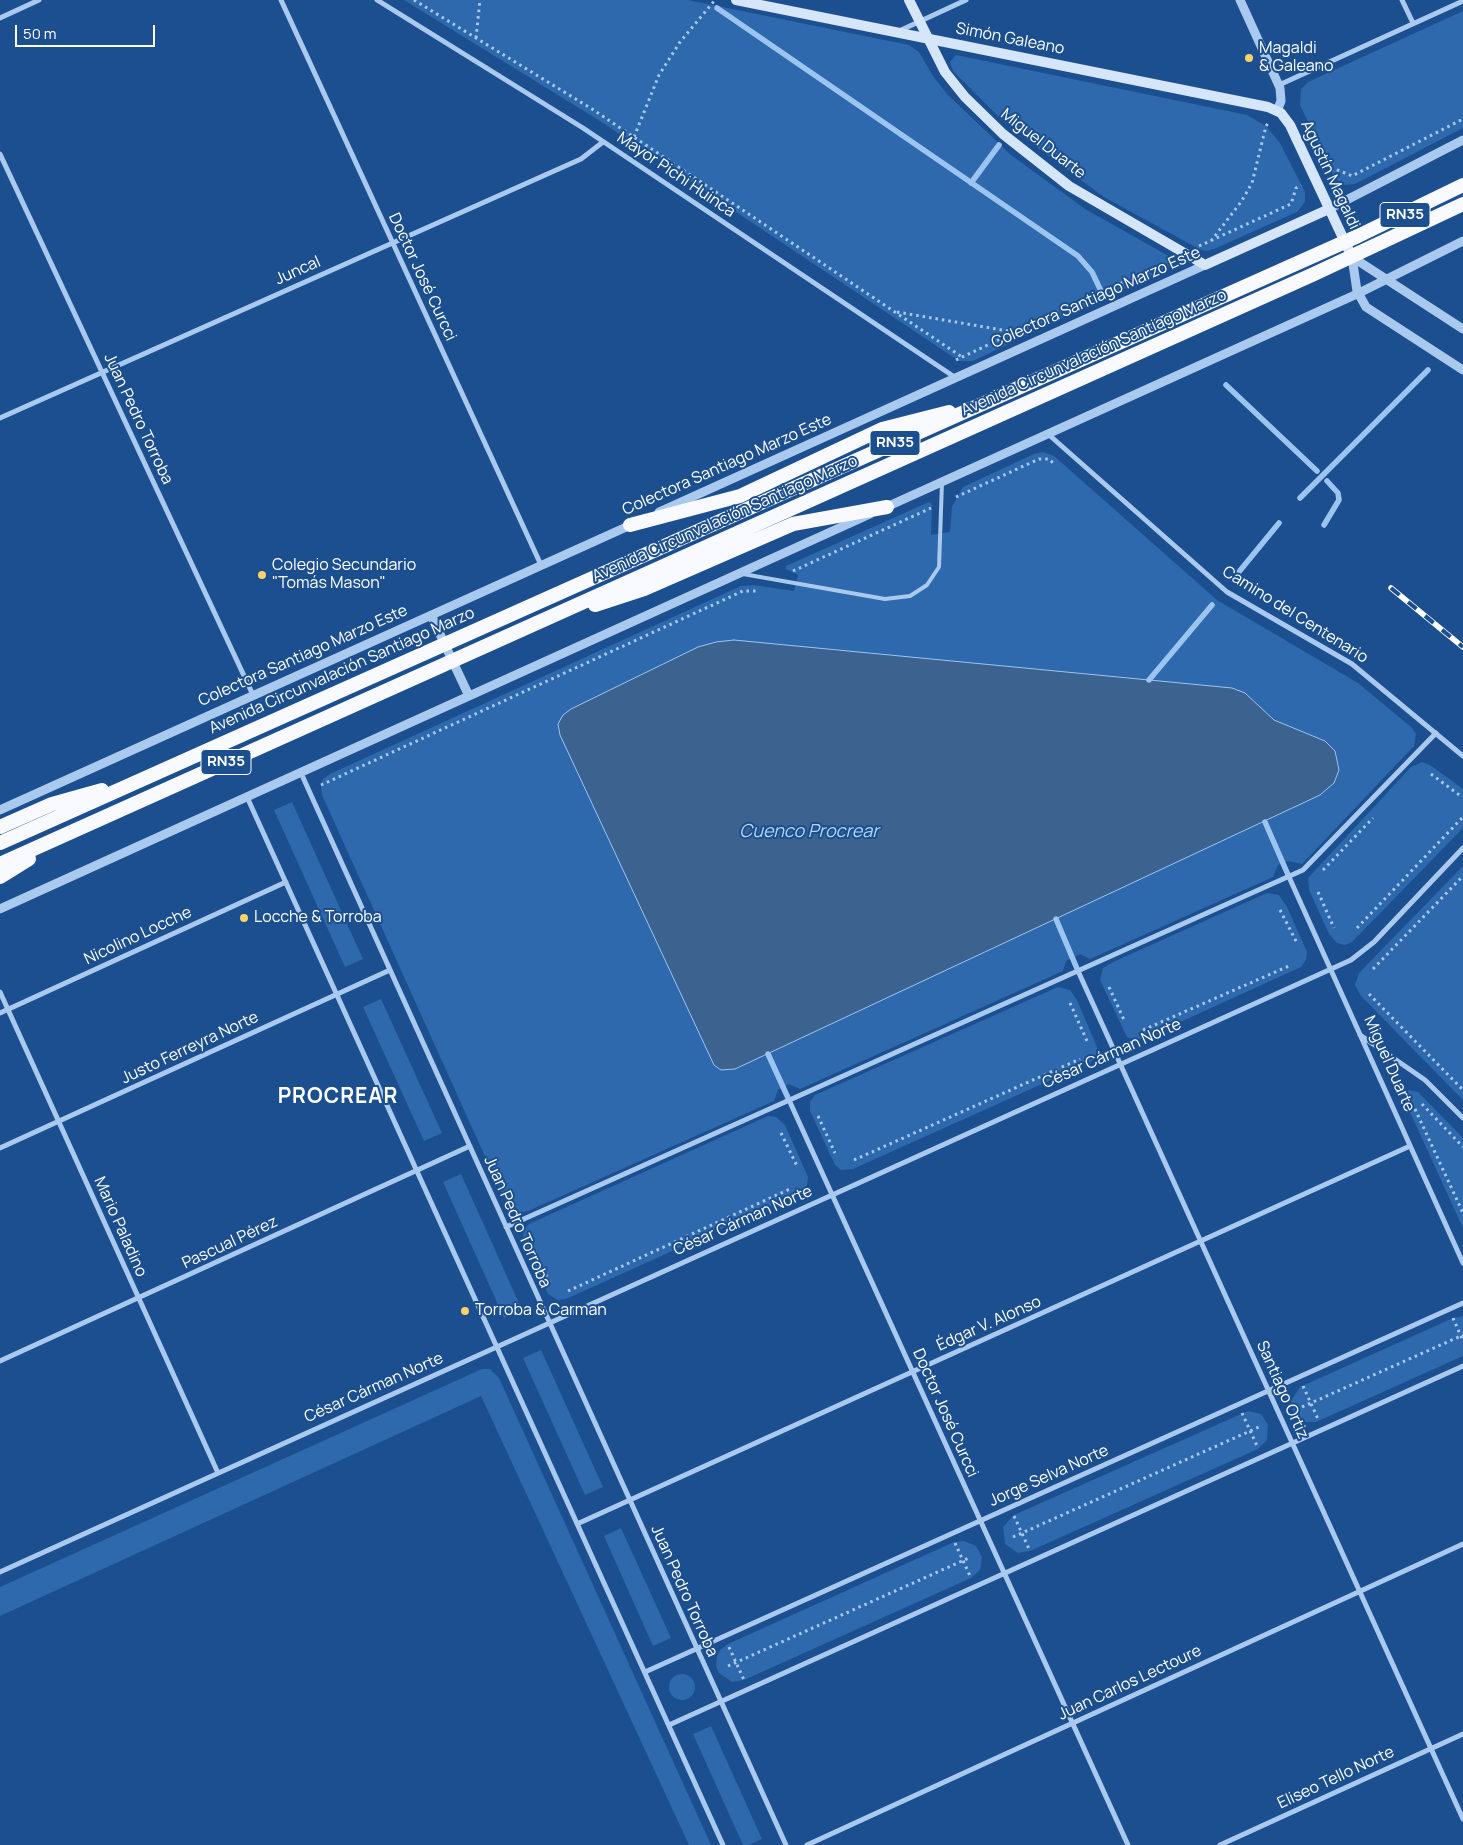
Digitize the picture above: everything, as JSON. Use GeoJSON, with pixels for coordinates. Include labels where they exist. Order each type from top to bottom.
{"type":"FeatureCollection","features":[{"type":"Feature","properties":{"kind":"highway","name":"Avenida Circunvalación Santiago Marzo"},"geometry":{"type":"LineString","coordinates":[[0,843],[1345,242],[1463,185]]}},
{"type":"Feature","properties":{"kind":"highway","name":"Avenida Circunvalación Santiago Marzo"},"geometry":{"type":"LineString","coordinates":[[0,864],[1352,257],[1463,204]]}},
{"type":"Feature","properties":{"kind":"highway"},"geometry":{"type":"LineString","coordinates":[[630,525],[740,496],[882,429],[982,404]]}},
{"type":"Feature","properties":{"kind":"highway"},"geometry":{"type":"LineString","coordinates":[[537,623],[644,589],[793,524],[887,507]]}},
{"type":"Feature","properties":{"kind":"highway"},"geometry":{"type":"LineString","coordinates":[[0,827],[60,801],[141,780]]}},
{"type":"Feature","properties":{"kind":"highway"},"geometry":{"type":"LineString","coordinates":[[0,877],[87,825]]}},
{"type":"Feature","properties":{"kind":"main road","name":"Simón Galeano"},"geometry":{"type":"LineString","coordinates":[[736,0],[1259,104],[1277,111]]}},
{"type":"Feature","properties":{"kind":"main road","name":"Miguel Duarte"},"geometry":{"type":"LineString","coordinates":[[910,0],[940,66],[960,91],[1025,152],[1084,195],[1205,265]]}},
{"type":"Feature","properties":{"kind":"main road","name":"Agustín Magaldi"},"geometry":{"type":"LineString","coordinates":[[1277,111],[1290,125],[1352,257]]}},
{"type":"Feature","properties":{"kind":"main road","name":"Colectora Santiago Marzo Este"},"geometry":{"type":"LineString","coordinates":[[1205,265],[1329,209]]}},
{"type":"Feature","properties":{"kind":"street"},"geometry":{"type":"LineString","coordinates":[[0,18],[39,0]]}},
{"type":"Feature","properties":{"kind":"street","name":"Doctor José Curcci"},"geometry":{"type":"LineString","coordinates":[[281,0],[541,565]]}},
{"type":"Feature","properties":{"kind":"street","name":"Mayor Pichi Huinca"},"geometry":{"type":"LineString","coordinates":[[377,0],[603,142],[956,378]]}},
{"type":"Feature","properties":{"kind":"street"},"geometry":{"type":"LineString","coordinates":[[896,32],[966,0]]}},
{"type":"Feature","properties":{"kind":"street"},"geometry":{"type":"LineString","coordinates":[[1240,0],[1278,85],[1281,98],[1277,111]]}},
{"type":"Feature","properties":{"kind":"street"},"geometry":{"type":"LineString","coordinates":[[1402,0],[1413,23]]}},
{"type":"Feature","properties":{"kind":"street"},"geometry":{"type":"LineString","coordinates":[[1278,85],[1463,0]]}},
{"type":"Feature","properties":{"kind":"street","name":"Colectora Santiago Marzo Este"},"geometry":{"type":"LineString","coordinates":[[1329,209],[1463,140]]}},
{"type":"Feature","properties":{"kind":"street","name":"Juncal"},"geometry":{"type":"LineString","coordinates":[[0,418],[581,159],[603,142]]}},
{"type":"Feature","properties":{"kind":"street","name":"Juan Pedro Torroba"},"geometry":{"type":"LineString","coordinates":[[0,154],[253,695]]}},
{"type":"Feature","properties":{"kind":"street"},"geometry":{"type":"LineString","coordinates":[[0,909],[1358,294],[1463,241]]}},
{"type":"Feature","properties":{"kind":"street"},"geometry":{"type":"LineString","coordinates":[[1352,257],[1463,329]]}},
{"type":"Feature","properties":{"kind":"street"},"geometry":{"type":"LineString","coordinates":[[1352,257],[1358,294],[1368,309],[1463,370]]}},
{"type":"Feature","properties":{"kind":"street","name":"Colectora Santiago Marzo Este"},"geometry":{"type":"LineString","coordinates":[[0,810],[1205,265]]}},
{"type":"Feature","properties":{"kind":"street","name":"Camino del Centenario"},"geometry":{"type":"LineString","coordinates":[[1048,434],[1227,592],[1352,664],[1463,756]]}},
{"type":"Feature","properties":{"kind":"street"},"geometry":{"type":"LineString","coordinates":[[431,615],[469,696]]}},
{"type":"Feature","properties":{"kind":"street"},"geometry":{"type":"LineString","coordinates":[[506,1227],[1289,876],[1312,863],[1436,733]]}},
{"type":"Feature","properties":{"kind":"street","name":"Juan Pedro Torroba"},"geometry":{"type":"LineString","coordinates":[[301,773],[786,1845]]}},
{"type":"Feature","properties":{"kind":"street"},"geometry":{"type":"LineString","coordinates":[[247,797],[723,1845]]}},
{"type":"Feature","properties":{"kind":"street","name":"César Cárman Norte"},"geometry":{"type":"LineString","coordinates":[[0,1572],[1356,957],[1370,946],[1463,848]]}},
{"type":"Feature","properties":{"kind":"street","name":"Miguel Duarte"},"geometry":{"type":"LineString","coordinates":[[1289,876],[1463,1263]]}},
{"type":"Feature","properties":{"kind":"street","name":"Nicolino Locche"},"geometry":{"type":"LineString","coordinates":[[0,1012],[286,882]]}},
{"type":"Feature","properties":{"kind":"street","name":"Justo Ferreyra Norte"},"geometry":{"type":"LineString","coordinates":[[0,1148],[390,970]]}},
{"type":"Feature","properties":{"kind":"street","name":"Santiago Ortiz"},"geometry":{"type":"LineString","coordinates":[[1078,971],[1463,1819]]}},
{"type":"Feature","properties":{"kind":"street","name":"Mario Paladino"},"geometry":{"type":"LineString","coordinates":[[0,992],[218,1473]]}},
{"type":"Feature","properties":{"kind":"street"},"geometry":{"type":"LineString","coordinates":[[1360,1035],[1425,1080],[1463,1118]]}},
{"type":"Feature","properties":{"kind":"street","name":"Doctor José Curcci"},"geometry":{"type":"LineString","coordinates":[[789,1100],[1128,1845]]}},
{"type":"Feature","properties":{"kind":"street","name":"Pascual Pérez"},"geometry":{"type":"LineString","coordinates":[[0,1361],[470,1146]]}},
{"type":"Feature","properties":{"kind":"street","name":"Édgar V. Alonso"},"geometry":{"type":"LineString","coordinates":[[578,1524],[1410,1146]]}},
{"type":"Feature","properties":{"kind":"street","name":"Jorge Selva Norte"},"geometry":{"type":"LineString","coordinates":[[645,1672],[1463,1303]]}},
{"type":"Feature","properties":{"kind":"street"},"geometry":{"type":"LineString","coordinates":[[668,1725],[1463,1366]]}},
{"type":"Feature","properties":{"kind":"street","name":"Juan Carlos Lectoure"},"geometry":{"type":"LineString","coordinates":[[807,1845],[1463,1544]]}},
{"type":"Feature","properties":{"kind":"street","name":"Eliseo Tello Norte"},"geometry":{"type":"LineString","coordinates":[[1220,1845],[1463,1734]]}},
{"type":"Feature","properties":{"kind":"lane"},"geometry":{"type":"LineString","coordinates":[[739,574],[885,599],[910,596],[927,585],[939,567],[942,482]]}},
{"type":"Feature","properties":{"kind":"path"},"geometry":{"type":"LineString","coordinates":[[414,0],[634,137],[962,357]]}},
{"type":"Feature","properties":{"kind":"path"},"geometry":{"type":"LineString","coordinates":[[476,38],[480,0]]}},
{"type":"Feature","properties":{"kind":"path"},"geometry":{"type":"LineString","coordinates":[[634,137],[659,75],[680,42],[714,0]]}},
{"type":"Feature","properties":{"kind":"path"},"geometry":{"type":"LineString","coordinates":[[1211,241],[1249,190],[1257,168],[1266,126],[1277,111]]}},
{"type":"Feature","properties":{"kind":"path"},"geometry":{"type":"LineString","coordinates":[[1331,171],[1335,169],[1352,176],[1463,119]]}},
{"type":"Feature","properties":{"kind":"path"},"geometry":{"type":"LineString","coordinates":[[1196,248],[1291,204],[1296,188],[1301,185]]}},
{"type":"Feature","properties":{"kind":"path"},"geometry":{"type":"LineString","coordinates":[[956,360],[1091,296],[1109,292],[1113,286],[1173,259]]}},
{"type":"Feature","properties":{"kind":"path"},"geometry":{"type":"LineString","coordinates":[[894,312],[1015,332]]}},
{"type":"Feature","properties":{"kind":"path"},"geometry":{"type":"LineString","coordinates":[[1051,461],[1057,458]]}},
{"type":"Feature","properties":{"kind":"path"},"geometry":{"type":"LineString","coordinates":[[956,497],[1039,459],[1051,461],[1055,465]]}},
{"type":"Feature","properties":{"kind":"path"},"geometry":{"type":"LineString","coordinates":[[791,572],[932,508]]}},
{"type":"Feature","properties":{"kind":"path"},"geometry":{"type":"LineString","coordinates":[[321,785],[743,591],[758,591]]}},
{"type":"Feature","properties":{"kind":"path"},"geometry":{"type":"LineString","coordinates":[[1432,774],[1462,797]]}},
{"type":"Feature","properties":{"kind":"path"},"geometry":{"type":"LineString","coordinates":[[1323,870],[1377,813]]}},
{"type":"Feature","properties":{"kind":"path"},"geometry":{"type":"LineString","coordinates":[[1357,928],[1462,818]]}},
{"type":"Feature","properties":{"kind":"path"},"geometry":{"type":"LineString","coordinates":[[1373,969],[1463,876]]}},
{"type":"Feature","properties":{"kind":"path"},"geometry":{"type":"LineString","coordinates":[[1318,892],[1334,928]]}},
{"type":"Feature","properties":{"kind":"path"},"geometry":{"type":"LineString","coordinates":[[1280,910],[1296,943]]}},
{"type":"Feature","properties":{"kind":"path"},"geometry":{"type":"LineString","coordinates":[[1143,1030],[1289,966]]}},
{"type":"Feature","properties":{"kind":"path"},"geometry":{"type":"LineString","coordinates":[[1109,987],[1125,1022]]}},
{"type":"Feature","properties":{"kind":"path"},"geometry":{"type":"LineString","coordinates":[[1369,994],[1463,1090]]}},
{"type":"Feature","properties":{"kind":"path"},"geometry":{"type":"LineString","coordinates":[[1070,1003],[1087,1041]]}},
{"type":"Feature","properties":{"kind":"path"},"geometry":{"type":"LineString","coordinates":[[854,1160],[1080,1059]]}},
{"type":"Feature","properties":{"kind":"path"},"geometry":{"type":"LineString","coordinates":[[1440,1077],[1445,1072]]}},
{"type":"Feature","properties":{"kind":"path"},"geometry":{"type":"LineString","coordinates":[[1422,1104],[1463,1147]]}},
{"type":"Feature","properties":{"kind":"path"},"geometry":{"type":"LineString","coordinates":[[1415,1109],[1463,1213]]}},
{"type":"Feature","properties":{"kind":"path"},"geometry":{"type":"LineString","coordinates":[[818,1116],[835,1153]]}},
{"type":"Feature","properties":{"kind":"path"},"geometry":{"type":"LineString","coordinates":[[781,1133],[798,1168]]}},
{"type":"Feature","properties":{"kind":"path"},"geometry":{"type":"LineString","coordinates":[[568,1291],[792,1188]]}},
{"type":"Feature","properties":{"kind":"path"},"geometry":{"type":"LineString","coordinates":[[532,1245],[550,1284]]}},
{"type":"Feature","properties":{"kind":"path"},"geometry":{"type":"LineString","coordinates":[[1453,1318],[1463,1341]]}},
{"type":"Feature","properties":{"kind":"path"},"geometry":{"type":"LineString","coordinates":[[1302,1407],[1462,1336]]}},
{"type":"Feature","properties":{"kind":"path"},"geometry":{"type":"LineString","coordinates":[[1303,1385],[1319,1421]]}},
{"type":"Feature","properties":{"kind":"path"},"geometry":{"type":"LineString","coordinates":[[1242,1412],[1258,1449]]}},
{"type":"Feature","properties":{"kind":"path"},"geometry":{"type":"LineString","coordinates":[[1014,1537],[1259,1427]]}},
{"type":"Feature","properties":{"kind":"path"},"geometry":{"type":"LineString","coordinates":[[1014,1515],[1030,1551]]}},
{"type":"Feature","properties":{"kind":"path"},"geometry":{"type":"LineString","coordinates":[[954,1542],[971,1578]]}},
{"type":"Feature","properties":{"kind":"path"},"geometry":{"type":"LineString","coordinates":[[728,1666],[971,1557]]}},
{"type":"Feature","properties":{"kind":"path"},"geometry":{"type":"LineString","coordinates":[[728,1644],[744,1680]]}},
{"type":"Feature","properties":{"kind":"shaded area"},"geometry":{"type":"Polygon","coordinates":[[[404,0],[688,0],[909,45],[919,52],[933,76],[947,94],[1011,155],[1085,209],[1174,259],[1175,264],[973,361],[959,361],[600,121],[404,0]]]}},
{"type":"Feature","properties":{"kind":"shaded area"},"geometry":{"type":"Polygon","coordinates":[[[1463,11],[1463,128],[1355,184],[1345,185],[1340,183],[1333,175],[1300,105],[1301,89],[1308,82],[1463,11]]]}},
{"type":"Feature","properties":{"kind":"shaded area"},"geometry":{"type":"Polygon","coordinates":[[[956,55],[1247,115],[1266,126],[1280,143],[1305,192],[1305,202],[1297,212],[1214,249],[1206,251],[1199,249],[1104,197],[1040,150],[999,117],[953,71],[950,62],[956,55]]]}},
{"type":"Feature","properties":{"kind":"shaded area"},"geometry":{"type":"Polygon","coordinates":[[[1043,452],[1054,456],[1217,600],[1358,683],[1411,727],[1416,734],[1414,746],[1302,864],[1287,861],[1278,865],[1273,877],[1090,959],[1080,954],[1066,961],[1063,971],[800,1089],[789,1084],[778,1090],[774,1101],[528,1211],[519,1213],[511,1210],[506,1203],[322,795],[323,779],[330,774],[741,586],[753,585],[794,591],[798,575],[786,569],[786,566],[929,502],[932,504],[931,535],[950,532],[952,507],[963,487],[1034,454],[1043,452]]]}},
{"type":"Feature","properties":{"kind":"shaded area"},"geometry":{"type":"Polygon","coordinates":[[[1422,762],[1430,765],[1463,789],[1463,828],[1352,942],[1345,945],[1337,943],[1329,934],[1309,890],[1308,878],[1411,767],[1422,762]]]}},
{"type":"Feature","properties":{"kind":"shaded area"},"geometry":{"type":"Polygon","coordinates":[[[292,802],[363,959],[345,967],[274,810],[292,802]]]}},
{"type":"Feature","properties":{"kind":"shaded area"},"geometry":{"type":"Polygon","coordinates":[[[1463,866],[1463,1100],[1361,996],[1355,985],[1359,973],[1463,866]]]}},
{"type":"Feature","properties":{"kind":"shaded area"},"geometry":{"type":"Polygon","coordinates":[[[1267,893],[1279,895],[1287,907],[1307,952],[1306,960],[1301,967],[1143,1039],[1135,1040],[1127,1037],[1100,980],[1103,968],[1267,893]]]}},
{"type":"Feature","properties":{"kind":"shaded area"},"geometry":{"type":"Polygon","coordinates":[[[1058,987],[1070,990],[1077,1000],[1097,1047],[1096,1055],[1091,1062],[853,1169],[841,1170],[835,1165],[810,1111],[810,1102],[815,1095],[1058,987]]]}},
{"type":"Feature","properties":{"kind":"shaded area"},"geometry":{"type":"Polygon","coordinates":[[[381,999],[442,1133],[424,1141],[363,1007],[381,999]]]}},
{"type":"Feature","properties":{"kind":"shaded area"},"geometry":{"type":"Polygon","coordinates":[[[1408,1090],[1418,1092],[1463,1138],[1463,1228],[1404,1099],[1408,1090]]]}},
{"type":"Feature","properties":{"kind":"shaded area"},"geometry":{"type":"Polygon","coordinates":[[[768,1116],[776,1117],[785,1125],[808,1177],[807,1185],[803,1192],[566,1299],[558,1300],[548,1294],[523,1239],[524,1230],[529,1224],[768,1116]]]}},
{"type":"Feature","properties":{"kind":"shaded area"},"geometry":{"type":"Polygon","coordinates":[[[461,1174],[522,1310],[504,1318],[443,1182],[461,1174]]]}},
{"type":"Feature","properties":{"kind":"shaded area"},"geometry":{"type":"Polygon","coordinates":[[[1463,1316],[1463,1356],[1316,1422],[1304,1422],[1294,1414],[1291,1401],[1300,1387],[1453,1318],[1463,1316]]]}},
{"type":"Feature","properties":{"kind":"shaded area"},"geometry":{"type":"Polygon","coordinates":[[[541,1350],[603,1487],[585,1495],[523,1358],[541,1350]]]}},
{"type":"Feature","properties":{"kind":"shaded area"},"geometry":{"type":"Polygon","coordinates":[[[482,1369],[490,1369],[499,1378],[711,1845],[689,1845],[481,1396],[0,1616],[0,1587],[482,1369]]]}},
{"type":"Feature","properties":{"kind":"shaded area"},"geometry":{"type":"Polygon","coordinates":[[[1248,1411],[1261,1414],[1268,1425],[1267,1440],[1258,1449],[1030,1551],[1018,1553],[1005,1544],[1003,1527],[1014,1515],[1248,1411]]]}},
{"type":"Feature","properties":{"kind":"shaded area"},"geometry":{"type":"Polygon","coordinates":[[[621,1528],[671,1638],[653,1646],[604,1536],[621,1528]]]}},
{"type":"Feature","properties":{"kind":"shaded area"},"geometry":{"type":"Polygon","coordinates":[[[964,1541],[976,1546],[982,1557],[980,1570],[971,1578],[744,1680],[732,1682],[719,1673],[716,1666],[717,1656],[720,1650],[728,1644],[954,1542],[964,1541]]]}},
{"type":"Feature","properties":{"kind":"shaded area"},"geometry":{"type":"Polygon","coordinates":[[[682,1674],[691,1678],[695,1687],[691,1696],[682,1700],[673,1696],[669,1687],[673,1678],[682,1674]]]}},
{"type":"Feature","properties":{"kind":"shaded area"},"geometry":{"type":"Polygon","coordinates":[[[711,1726],[762,1839],[749,1845],[743,1845],[693,1734],[711,1726]]]}},
{"type":"Feature","properties":{"kind":"water","name":"Cuenco Procrear"},"geometry":{"type":"Polygon","coordinates":[[[734,640],[1232,688],[1245,693],[1274,720],[1325,741],[1335,751],[1339,770],[1334,783],[1320,795],[735,1069],[721,1070],[714,1065],[560,735],[558,724],[563,715],[571,709],[698,647],[734,640]]]}},
{"type":"Feature","properties":{"kind":"waterway"},"geometry":{"type":"LineString","coordinates":[[717,8],[1078,256],[1092,272],[1101,291]]}},
{"type":"Feature","properties":{"kind":"waterway"},"geometry":{"type":"LineString","coordinates":[[971,183],[999,145]]}},
{"type":"Feature","properties":{"kind":"waterway"},"geometry":{"type":"LineString","coordinates":[[1300,498],[1428,370]]}},
{"type":"Feature","properties":{"kind":"waterway"},"geometry":{"type":"LineString","coordinates":[[1226,385],[1317,471]]}},
{"type":"Feature","properties":{"kind":"waterway"},"geometry":{"type":"LineString","coordinates":[[1324,525],[1339,500],[1338,493],[1327,481]]}},
{"type":"Feature","properties":{"kind":"waterway"},"geometry":{"type":"LineString","coordinates":[[1238,573],[1279,523]]}},
{"type":"Feature","properties":{"kind":"waterway"},"geometry":{"type":"LineString","coordinates":[[1149,680],[1212,605]]}},
{"type":"Feature","properties":{"kind":"waterway"},"geometry":{"type":"LineString","coordinates":[[1265,822],[1289,877]]}},
{"type":"Feature","properties":{"kind":"waterway"},"geometry":{"type":"LineString","coordinates":[[1056,919],[1078,971]]}},
{"type":"Feature","properties":{"kind":"waterway"},"geometry":{"type":"LineString","coordinates":[[768,1054],[789,1100]]}},
{"type":"Feature","properties":{"kind":"railway"},"geometry":{"type":"LineString","coordinates":[[1391,588],[1463,647]]}},
{"type":"Feature","properties":{"kind":"place","name":"Magaldi & Galeano"},"geometry":{"type":"Point","coordinates":[1249,58]}},
{"type":"Feature","properties":{"kind":"place","name":"Colegio Secundario \"Tomás Mason\""},"geometry":{"type":"Point","coordinates":[262,575]}},
{"type":"Feature","properties":{"kind":"place","name":"Locche & Torroba"},"geometry":{"type":"Point","coordinates":[244,918]}},
{"type":"Feature","properties":{"kind":"place","name":"Torroba & Carman"},"geometry":{"type":"Point","coordinates":[465,1311]}},
{"type":"Feature","properties":{"kind":"district","name":"PROCREAR"},"geometry":{"type":"Point","coordinates":[338,1097]}}]}
